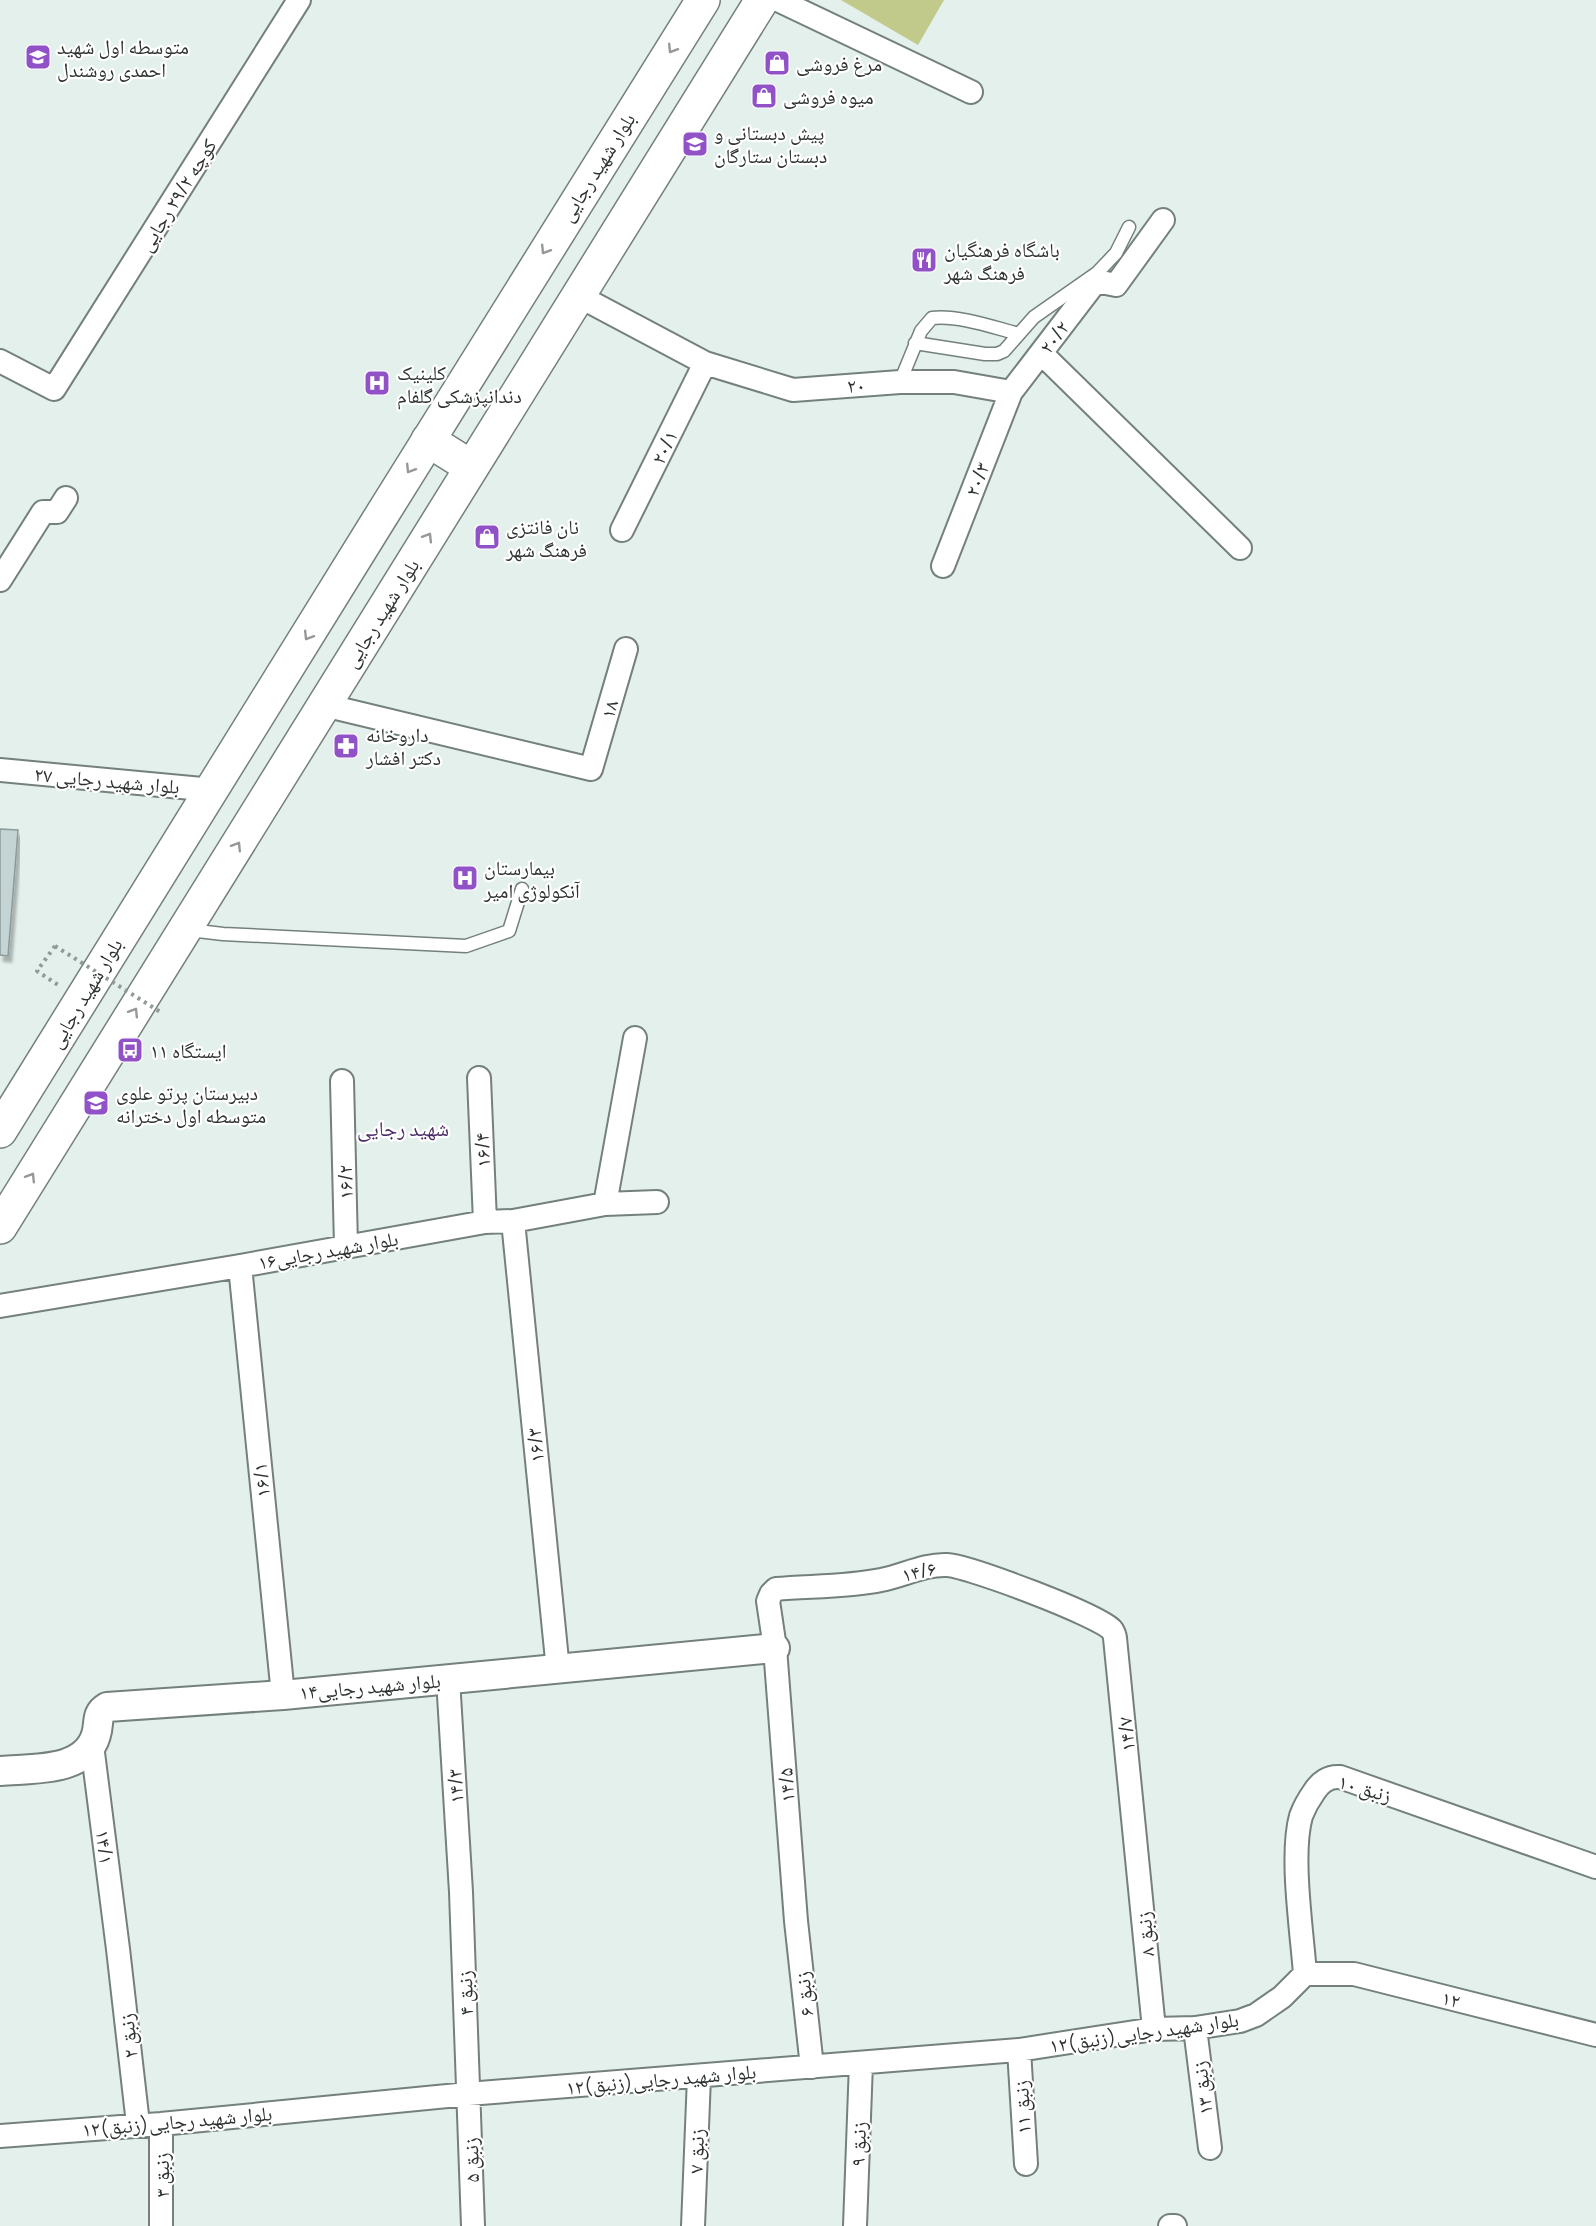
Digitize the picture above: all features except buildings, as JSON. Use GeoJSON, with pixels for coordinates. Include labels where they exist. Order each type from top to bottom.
{"type":"FeatureCollection","features":[{"type":"Feature","properties":{"kind":"main road","name":"بلوار شهید رجایی"},"geometry":{"type":"LineString","coordinates":[[0,1131],[525,282],[703,0]]}},
{"type":"Feature","properties":{"kind":"main road","name":"بلوار شهید رجایی"},"geometry":{"type":"LineString","coordinates":[[0,1227],[762,0]]}},
{"type":"Feature","properties":{"kind":"main road"},"geometry":{"type":"LineString","coordinates":[[428,440],[471,467]]}},
{"type":"Feature","properties":{"kind":"street","name":"کوچه ۲۹/۲ رجایی"},"geometry":{"type":"LineString","coordinates":[[0,361],[54,389],[299,0]]}},
{"type":"Feature","properties":{"kind":"street"},"geometry":{"type":"LineString","coordinates":[[777,0],[971,92]]}},
{"type":"Feature","properties":{"kind":"street","name":"۲۰/۲"},"geometry":{"type":"LineString","coordinates":[[1011,392],[1096,280],[1116,285],[1163,220]]}},
{"type":"Feature","properties":{"kind":"street","name":"۲۰"},"geometry":{"type":"LineString","coordinates":[[577,295],[705,363],[794,390],[900,382],[954,382],[1011,392]]}},
{"type":"Feature","properties":{"kind":"street"},"geometry":{"type":"LineString","coordinates":[[1042,354],[1240,548]]}},
{"type":"Feature","properties":{"kind":"street","name":"۲۰/۱"},"geometry":{"type":"LineString","coordinates":[[622,530],[705,363]]}},
{"type":"Feature","properties":{"kind":"street","name":"۲۰/۳"},"geometry":{"type":"LineString","coordinates":[[943,566],[1011,392]]}},
{"type":"Feature","properties":{"kind":"street"},"geometry":{"type":"LineString","coordinates":[[0,580],[43,512],[57,512],[66,498]]}},
{"type":"Feature","properties":{"kind":"street","name":"۱۸"},"geometry":{"type":"LineString","coordinates":[[324,705],[591,769],[626,649]]}},
{"type":"Feature","properties":{"kind":"street","name":"۲۷ بلوار شهید رجایی"},"geometry":{"type":"LineString","coordinates":[[0,770],[213,789]]}},
{"type":"Feature","properties":{"kind":"street"},"geometry":{"type":"LineString","coordinates":[[605,1204],[635,1038]]}},
{"type":"Feature","properties":{"kind":"street","name":"۱۶/۴"},"geometry":{"type":"LineString","coordinates":[[479,1078],[485,1222]]}},
{"type":"Feature","properties":{"kind":"street","name":"۱۶/۲"},"geometry":{"type":"LineString","coordinates":[[342,1082],[346,1246]]}},
{"type":"Feature","properties":{"kind":"street","name":"بلوار شهید رجایی۱۶"},"geometry":{"type":"LineString","coordinates":[[0,1306],[485,1222],[513,1221],[605,1204],[657,1202]]}},
{"type":"Feature","properties":{"kind":"street","name":"۱۶/۳"},"geometry":{"type":"LineString","coordinates":[[513,1221],[558,1670]]}},
{"type":"Feature","properties":{"kind":"street","name":"۱۶/۱"},"geometry":{"type":"LineString","coordinates":[[240,1266],[283,1695]]}},
{"type":"Feature","properties":{"kind":"street","name":"۱۴/۶"},"geometry":{"type":"LineString","coordinates":[[775,1648],[768,1601],[776,1589],[880,1581],[928,1567],[946,1565],[963,1567],[1051,1600],[1087,1615],[1112,1630]]}},
{"type":"Feature","properties":{"kind":"street","name":"۱۴/۷"},"geometry":{"type":"LineString","coordinates":[[1112,1630],[1115,1638],[1137,1839]]}},
{"type":"Feature","properties":{"kind":"street","name":"بلوار شهید رجایی۱۴"},"geometry":{"type":"LineString","coordinates":[[92,1745],[98,1730],[98,1716],[101,1710],[108,1707],[283,1695],[775,1648]]}},
{"type":"Feature","properties":{"kind":"street","name":"۱۴/۵"},"geometry":{"type":"LineString","coordinates":[[775,1648],[796,1921]]}},
{"type":"Feature","properties":{"kind":"street","name":"۱۴/۳"},"geometry":{"type":"LineString","coordinates":[[448,1679],[461,1892]]}},
{"type":"Feature","properties":{"kind":"street"},"geometry":{"type":"LineString","coordinates":[[0,1771],[72,1763],[83,1756],[92,1745]]}},
{"type":"Feature","properties":{"kind":"street","name":"۱۴/۱"},"geometry":{"type":"LineString","coordinates":[[92,1745],[118,1948]]}},
{"type":"Feature","properties":{"kind":"street","name":"زنبق ۱۰"},"geometry":{"type":"LineString","coordinates":[[1305,1974],[1298,1882],[1298,1842],[1301,1817],[1318,1785],[1332,1776],[1596,1867]]}},
{"type":"Feature","properties":{"kind":"street","name":"زنبق ۸"},"geometry":{"type":"LineString","coordinates":[[1137,1839],[1154,2029]]}},
{"type":"Feature","properties":{"kind":"street","name":"زنبق ۴"},"geometry":{"type":"LineString","coordinates":[[461,1892],[468,2094]]}},
{"type":"Feature","properties":{"kind":"street","name":"زنبق ۶"},"geometry":{"type":"LineString","coordinates":[[796,1921],[812,2067]]}},
{"type":"Feature","properties":{"kind":"street","name":"زنبق ۲"},"geometry":{"type":"LineString","coordinates":[[118,1948],[138,2124]]}},
{"type":"Feature","properties":{"kind":"street","name":"۱۲بلوار شهید رجایی(زنبق)"},"geometry":{"type":"LineString","coordinates":[[0,2136],[161,2124],[468,2094],[1019,2050],[1154,2029],[1195,2028],[1240,2021],[1256,2015],[1282,1997],[1305,1974]]}},
{"type":"Feature","properties":{"kind":"street","name":"۱۲"},"geometry":{"type":"LineString","coordinates":[[1305,1974],[1354,1974],[1596,2035]]}},
{"type":"Feature","properties":{"kind":"street","name":"زنبق ۱۳"},"geometry":{"type":"LineString","coordinates":[[1195,2028],[1209,2148]]}},
{"type":"Feature","properties":{"kind":"street","name":"زنبق ۱۱"},"geometry":{"type":"LineString","coordinates":[[1019,2050],[1026,2164]]}},
{"type":"Feature","properties":{"kind":"street","name":"زنبق ۹"},"geometry":{"type":"LineString","coordinates":[[855,2226],[861,2063]]}},
{"type":"Feature","properties":{"kind":"street","name":"زنبق ۷"},"geometry":{"type":"LineString","coordinates":[[693,2226],[699,2077]]}},
{"type":"Feature","properties":{"kind":"street","name":"زنبق ۵"},"geometry":{"type":"LineString","coordinates":[[468,2094],[473,2226]]}},
{"type":"Feature","properties":{"kind":"street","name":"زنبق ۳"},"geometry":{"type":"LineString","coordinates":[[161,2124],[161,2226]]}},
{"type":"Feature","properties":{"kind":"street"},"geometry":{"type":"LineString","coordinates":[[1170,2226],[1175,2226]]}},
{"type":"Feature","properties":{"kind":"lane"},"geometry":{"type":"LineString","coordinates":[[915,343],[963,352],[997,354],[1004,351],[1034,317],[1097,273],[1116,253],[1129,227]]}},
{"type":"Feature","properties":{"kind":"lane"},"geometry":{"type":"LineString","coordinates":[[900,382],[915,343],[927,322],[932,318],[939,317],[1019,334]]}},
{"type":"Feature","properties":{"kind":"lane"},"geometry":{"type":"LineString","coordinates":[[185,930],[223,934],[466,946],[509,931],[522,889]]}},
{"type":"Feature","properties":{"kind":"path"},"geometry":{"type":"LineString","coordinates":[[37,971],[55,946],[162,1013]]}},
{"type":"Feature","properties":{"kind":"green space"},"geometry":{"type":"Polygon","coordinates":[[[841,0],[944,0],[918,45],[841,0]]]}},
{"type":"Feature","properties":{"kind":"place","name":"متوسطه اول شهید احمدی روشندل"},"geometry":{"type":"Point","coordinates":[38,57]}},
{"type":"Feature","properties":{"kind":"place","name":"مرغ فروشی"},"geometry":{"type":"Point","coordinates":[777,63]}},
{"type":"Feature","properties":{"kind":"place","name":"میوه فروشی"},"geometry":{"type":"Point","coordinates":[764,96]}},
{"type":"Feature","properties":{"kind":"place","name":"پیش دبستانی و دبستان ستارگان"},"geometry":{"type":"Point","coordinates":[695,144]}},
{"type":"Feature","properties":{"kind":"place","name":"باشگاه فرهنگیان فرهنگ شهر"},"geometry":{"type":"Point","coordinates":[924,260]}},
{"type":"Feature","properties":{"kind":"place","name":"کلینیک دندانپزشکی گلفام"},"geometry":{"type":"Point","coordinates":[377,383]}},
{"type":"Feature","properties":{"kind":"place","name":"نان فانتزی فرهنگ شهر"},"geometry":{"type":"Point","coordinates":[487,537]}},
{"type":"Feature","properties":{"kind":"place","name":"داروخانه دکتر افشار"},"geometry":{"type":"Point","coordinates":[346,746]}},
{"type":"Feature","properties":{"kind":"place","name":"بیمارستان آنکولوژی امیر"},"geometry":{"type":"Point","coordinates":[465,878]}},
{"type":"Feature","properties":{"kind":"place","name":"ایستگاه ۱۱"},"geometry":{"type":"Point","coordinates":[130,1050]}},
{"type":"Feature","properties":{"kind":"place","name":"دبیرستان پرتو علوی متوسطه اول دخترانه"},"geometry":{"type":"Point","coordinates":[96,1103]}},
{"type":"Feature","properties":{"kind":"district","name":"شهید رجایی"},"geometry":{"type":"Point","coordinates":[403,1128]}}]}
